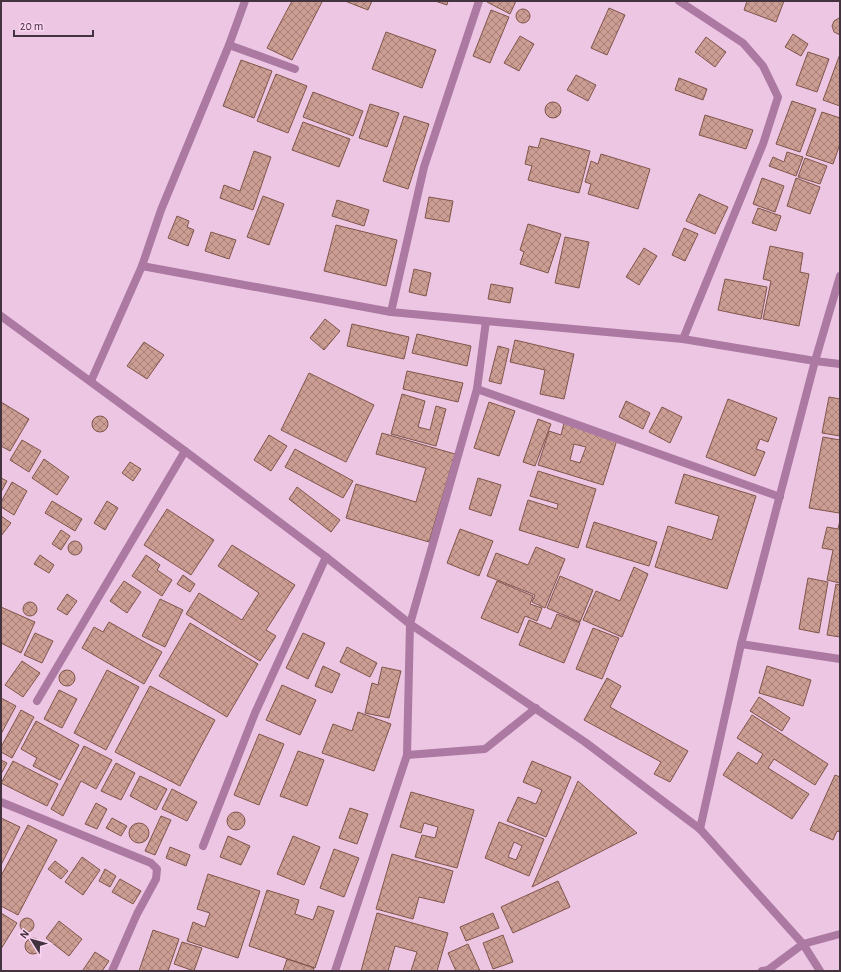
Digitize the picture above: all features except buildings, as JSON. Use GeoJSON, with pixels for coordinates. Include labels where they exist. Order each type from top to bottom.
{"type":"FeatureCollection","features":[{"type":"Feature","properties":{"kind":"street"},"geometry":{"type":"LineString","coordinates":[[91,381],[142,266],[161,210],[229,46],[244,1]]}},
{"type":"Feature","properties":{"kind":"street"},"geometry":{"type":"LineString","coordinates":[[391,312],[424,167],[478,1]]}},
{"type":"Feature","properties":{"kind":"street"},"geometry":{"type":"LineString","coordinates":[[679,1],[743,42],[763,66],[778,97],[763,144],[683,338]]}},
{"type":"Feature","properties":{"kind":"street"},"geometry":{"type":"LineString","coordinates":[[229,46],[295,69]]}},
{"type":"Feature","properties":{"kind":"street"},"geometry":{"type":"LineString","coordinates":[[142,266],[391,312],[683,338],[840,364]]}},
{"type":"Feature","properties":{"kind":"street"},"geometry":{"type":"LineString","coordinates":[[700,829],[741,644],[815,361],[840,276]]}},
{"type":"Feature","properties":{"kind":"street"},"geometry":{"type":"LineString","coordinates":[[1,316],[91,381],[326,557],[410,624],[585,742],[700,829],[803,944],[820,971]]}},
{"type":"Feature","properties":{"kind":"street"},"geometry":{"type":"LineString","coordinates":[[335,971],[408,755],[410,624],[477,389],[486,321]]}},
{"type":"Feature","properties":{"kind":"street"},"geometry":{"type":"LineString","coordinates":[[477,389],[780,497]]}},
{"type":"Feature","properties":{"kind":"street"},"geometry":{"type":"LineString","coordinates":[[37,702],[185,451]]}},
{"type":"Feature","properties":{"kind":"street"},"geometry":{"type":"LineString","coordinates":[[203,846],[255,713],[326,557]]}},
{"type":"Feature","properties":{"kind":"street"},"geometry":{"type":"LineString","coordinates":[[741,644],[840,659]]}},
{"type":"Feature","properties":{"kind":"street"},"geometry":{"type":"LineString","coordinates":[[408,755],[485,749],[536,708]]}},
{"type":"Feature","properties":{"kind":"street"},"geometry":{"type":"LineString","coordinates":[[1,802],[151,863],[157,869],[156,879],[137,914],[112,971]]}},
{"type":"Feature","properties":{"kind":"street"},"geometry":{"type":"LineString","coordinates":[[762,971],[768,970],[803,944],[840,934]]}}]}
